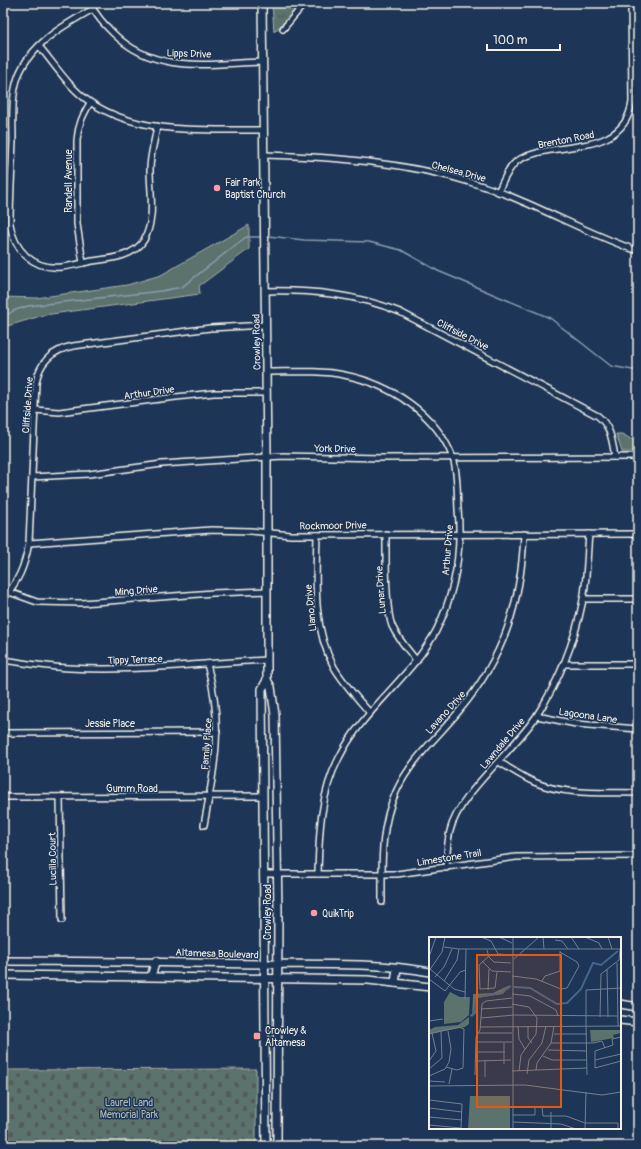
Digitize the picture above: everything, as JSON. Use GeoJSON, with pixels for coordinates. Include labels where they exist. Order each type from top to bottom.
{"type":"FeatureCollection","features":[{"type":"Feature","properties":{"kind":"main road","name":"Crowley Road"},"geometry":{"type":"LineString","coordinates":[[262,3],[267,458],[267,680],[262,689],[266,1146]]}},
{"type":"Feature","properties":{"kind":"main road","name":"Crowley Road"},"geometry":{"type":"LineString","coordinates":[[267,680],[271,687],[275,715],[278,964],[277,1146]]}},
{"type":"Feature","properties":{"kind":"main road","name":"Altamesa Boulevard"},"geometry":{"type":"LineString","coordinates":[[3,961],[156,961],[350,965],[429,972]]}},
{"type":"Feature","properties":{"kind":"main road"},"geometry":{"type":"LineString","coordinates":[[151,976],[156,961]]}},
{"type":"Feature","properties":{"kind":"main road"},"geometry":{"type":"LineString","coordinates":[[396,983],[398,968]]}},
{"type":"Feature","properties":{"kind":"main road"},"geometry":{"type":"LineString","coordinates":[[3,975],[368,980],[429,987]]}},
{"type":"Feature","properties":{"kind":"main road"},"geometry":{"type":"LineString","coordinates":[[621,1004],[638,1007]]}},
{"type":"Feature","properties":{"kind":"main road"},"geometry":{"type":"LineString","coordinates":[[621,1020],[638,1022]]}},
{"type":"Feature","properties":{"kind":"main road"},"geometry":{"type":"LineString","coordinates":[[266,1130],[274,1146]]}},
{"type":"Feature","properties":{"kind":"street","name":"Lipps Drive"},"geometry":{"type":"LineString","coordinates":[[90,3],[99,19],[123,43],[155,60],[168,63],[263,62]]}},
{"type":"Feature","properties":{"kind":"street"},"geometry":{"type":"LineString","coordinates":[[283,29],[305,3]]}},
{"type":"Feature","properties":{"kind":"street","name":"Brenton Road"},"geometry":{"type":"LineString","coordinates":[[498,192],[510,169],[522,158],[552,150],[605,140],[622,126],[631,110],[632,102],[631,3]]}},
{"type":"Feature","properties":{"kind":"street"},"geometry":{"type":"LineString","coordinates":[[93,9],[46,38],[26,61],[18,77],[14,98],[10,210],[12,237],[18,248],[31,260],[50,266],[61,267],[123,255],[135,250],[143,242],[150,224],[152,206],[150,167],[157,126]]}},
{"type":"Feature","properties":{"kind":"street"},"geometry":{"type":"LineString","coordinates":[[39,46],[71,85],[90,102],[119,117],[157,126],[264,130]]}},
{"type":"Feature","properties":{"kind":"street","name":"Randell Avenue"},"geometry":{"type":"LineString","coordinates":[[83,263],[77,224],[77,140],[78,128],[82,116],[90,102]]}},
{"type":"Feature","properties":{"kind":"street","name":"Chelsea Drive"},"geometry":{"type":"LineString","coordinates":[[264,155],[304,156],[390,164],[453,178],[498,192],[638,251]]}},
{"type":"Feature","properties":{"kind":"street","name":"Cliffside Drive"},"geometry":{"type":"LineString","coordinates":[[265,291],[299,290],[339,294],[370,301],[400,312],[598,416],[607,423],[611,434],[615,457]]}},
{"type":"Feature","properties":{"kind":"street","name":"Cliffside Drive"},"geometry":{"type":"LineString","coordinates":[[3,600],[23,570],[28,543],[36,383],[39,370],[48,358],[64,348],[196,330],[265,325]]}},
{"type":"Feature","properties":{"kind":"street","name":"Arthur Drive"},"geometry":{"type":"LineString","coordinates":[[266,372],[329,373],[359,379],[382,387],[409,403],[438,430],[452,458],[456,481],[459,534],[457,568],[451,594],[436,630],[417,661],[370,713],[353,734],[339,757],[326,792],[319,826],[318,874]]}},
{"type":"Feature","properties":{"kind":"street","name":"Arthur Drive"},"geometry":{"type":"LineString","coordinates":[[35,410],[59,412],[199,395],[266,393]]}},
{"type":"Feature","properties":{"kind":"street","name":"York Drive"},"geometry":{"type":"LineString","coordinates":[[32,477],[89,474],[191,462],[283,456],[452,458],[638,456]]}},
{"type":"Feature","properties":{"kind":"street","name":"Rockmoor Drive"},"geometry":{"type":"LineString","coordinates":[[28,543],[211,530],[251,530],[267,533],[317,535],[638,534]]}},
{"type":"Feature","properties":{"kind":"street","name":"Lunar Drive"},"geometry":{"type":"LineString","coordinates":[[386,534],[389,608],[392,624],[400,639],[417,661]]}},
{"type":"Feature","properties":{"kind":"street","name":"Lavano Drive"},"geometry":{"type":"LineString","coordinates":[[382,902],[383,840],[388,816],[396,792],[409,768],[472,695],[489,671],[500,649],[518,595],[523,561],[524,534]]}},
{"type":"Feature","properties":{"kind":"street","name":"Lawndale Drive"},"geometry":{"type":"LineString","coordinates":[[446,868],[450,830],[457,813],[467,798],[520,739],[537,716],[563,664],[577,625],[583,599],[588,534]]}},
{"type":"Feature","properties":{"kind":"street","name":"Llano Drive"},"geometry":{"type":"LineString","coordinates":[[317,535],[317,606],[321,632],[334,667],[346,685],[370,713]]}},
{"type":"Feature","properties":{"kind":"street","name":"Ming Drive"},"geometry":{"type":"LineString","coordinates":[[9,592],[37,602],[82,603],[213,592],[267,591]]}},
{"type":"Feature","properties":{"kind":"street"},"geometry":{"type":"LineString","coordinates":[[583,599],[638,600]]}},
{"type":"Feature","properties":{"kind":"street","name":"Tippy Terrace"},"geometry":{"type":"LineString","coordinates":[[3,660],[70,668],[154,668],[267,660]]}},
{"type":"Feature","properties":{"kind":"street","name":"Family Place"},"geometry":{"type":"LineString","coordinates":[[204,825],[216,755],[217,732],[217,710],[207,664]]}},
{"type":"Feature","properties":{"kind":"street"},"geometry":{"type":"LineString","coordinates":[[563,664],[638,664]]}},
{"type":"Feature","properties":{"kind":"street","name":"Lagoona Lane"},"geometry":{"type":"LineString","coordinates":[[537,716],[576,724],[638,729]]}},
{"type":"Feature","properties":{"kind":"street","name":"Jessie Place"},"geometry":{"type":"LineString","coordinates":[[3,733],[217,732]]}},
{"type":"Feature","properties":{"kind":"street"},"geometry":{"type":"LineString","coordinates":[[499,762],[535,782],[556,788],[593,792],[638,793]]}},
{"type":"Feature","properties":{"kind":"street","name":"Gumm Road"},"geometry":{"type":"LineString","coordinates":[[3,797],[262,796]]}},
{"type":"Feature","properties":{"kind":"street","name":"Lucilla Court"},"geometry":{"type":"LineString","coordinates":[[60,797],[62,920]]}},
{"type":"Feature","properties":{"kind":"street","name":"Limestone Trail"},"geometry":{"type":"LineString","coordinates":[[263,874],[382,874],[446,868],[516,857],[638,856]]}},
{"type":"Feature","properties":{"kind":"green space"},"geometry":{"type":"Polygon","coordinates":[[[272,3],[303,3],[274,32],[272,3]]]}},
{"type":"Feature","properties":{"kind":"green space"},"geometry":{"type":"Polygon","coordinates":[[[249,225],[249,249],[199,286],[200,294],[44,315],[4,327],[3,343],[3,297],[36,298],[127,285],[161,275],[249,225]]]}},
{"type":"Feature","properties":{"kind":"green space"},"geometry":{"type":"Polygon","coordinates":[[[616,434],[622,434],[638,443],[638,452],[622,452],[616,434]]]}},
{"type":"Feature","properties":{"kind":"green space","name":"Laurel Land Memorial Park"},"geometry":{"type":"Polygon","coordinates":[[[256,1069],[256,1146],[3,1146],[3,1070],[256,1069]]]}},
{"type":"Feature","properties":{"kind":"waterway"},"geometry":{"type":"LineString","coordinates":[[268,236],[304,240],[369,242],[401,250],[438,271],[550,318],[611,366],[638,371]]}},
{"type":"Feature","properties":{"kind":"waterway"},"geometry":{"type":"LineString","coordinates":[[3,318],[13,311],[28,306],[161,291],[182,287],[246,237],[262,237]]}},
{"type":"Feature","properties":{"kind":"place","name":"Fair Park Baptist Church"},"geometry":{"type":"Point","coordinates":[217,188]}},
{"type":"Feature","properties":{"kind":"place","name":"QuikTrip"},"geometry":{"type":"Point","coordinates":[314,913]}},
{"type":"Feature","properties":{"kind":"place","name":"Crowley & Altamesa"},"geometry":{"type":"Point","coordinates":[257,1036]}}]}
